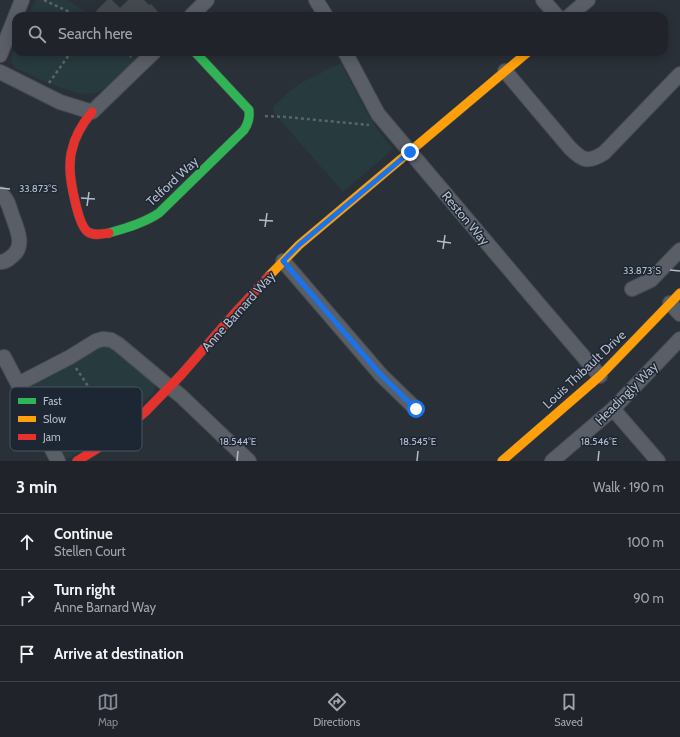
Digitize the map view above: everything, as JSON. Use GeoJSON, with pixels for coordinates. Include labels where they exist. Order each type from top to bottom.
{"type":"FeatureCollection","features":[{"type":"Feature","properties":{"kind":"street"},"geometry":{"type":"LineString","coordinates":[[17,12],[22,0]]}},
{"type":"Feature","properties":{"kind":"street"},"geometry":{"type":"LineString","coordinates":[[195,12],[207,0]]}},
{"type":"Feature","properties":{"kind":"street"},"geometry":{"type":"LineString","coordinates":[[316,0],[324,12]]}},
{"type":"Feature","properties":{"kind":"street"},"geometry":{"type":"LineString","coordinates":[[543,0],[554,12]]}},
{"type":"Feature","properties":{"kind":"street"},"geometry":{"type":"LineString","coordinates":[[574,12],[588,0]]}},
{"type":"Feature","properties":{"kind":"street"},"geometry":{"type":"LineString","coordinates":[[0,55],[12,25]]}},
{"type":"Feature","properties":{"kind":"street"},"geometry":{"type":"LineString","coordinates":[[0,72],[60,102],[92,112],[150,56]]}},
{"type":"Feature","properties":{"kind":"street"},"geometry":{"type":"LineString","coordinates":[[199,56],[246,106],[249,110],[250,116]]}},
{"type":"Feature","properties":{"kind":"street","name":"Reston Way"},"geometry":{"type":"LineString","coordinates":[[347,56],[378,114],[600,376]]}},
{"type":"Feature","properties":{"kind":"street","name":"Anne Barnard Way"},"geometry":{"type":"LineString","coordinates":[[142,415],[181,376],[216,335],[299,245],[523,56]]}},
{"type":"Feature","properties":{"kind":"street"},"geometry":{"type":"LineString","coordinates":[[505,71],[570,148],[577,155],[590,160],[604,153],[680,74]]}},
{"type":"Feature","properties":{"kind":"street","name":"Telford Way"},"geometry":{"type":"LineString","coordinates":[[92,112],[75,137],[72,147],[70,166],[78,212],[86,231],[92,234],[104,234],[142,223],[164,209],[244,130],[248,125],[250,116]]}},
{"type":"Feature","properties":{"kind":"street"},"geometry":{"type":"LineString","coordinates":[[0,194],[6,198],[20,241],[16,254],[8,260],[0,262]]}},
{"type":"Feature","properties":{"kind":"street"},"geometry":{"type":"LineString","coordinates":[[632,289],[651,280],[680,250]]}},
{"type":"Feature","properties":{"kind":"street"},"geometry":{"type":"LineString","coordinates":[[283,261],[381,375],[416,409]]}},
{"type":"Feature","properties":{"kind":"street","name":"Louis Thibault Drive"},"geometry":{"type":"LineString","coordinates":[[502,461],[600,376],[680,293]]}},
{"type":"Feature","properties":{"kind":"street"},"geometry":{"type":"LineString","coordinates":[[670,303],[680,314]]}},
{"type":"Feature","properties":{"kind":"street","name":"Headingly Way"},"geometry":{"type":"LineString","coordinates":[[552,461],[613,409],[680,339]]}},
{"type":"Feature","properties":{"kind":"street"},"geometry":{"type":"LineString","coordinates":[[18,384],[70,357],[96,340],[111,340],[118,344],[187,401],[249,461]]}},
{"type":"Feature","properties":{"kind":"street"},"geometry":{"type":"LineString","coordinates":[[4,357],[20,387]]}},
{"type":"Feature","properties":{"kind":"street"},"geometry":{"type":"LineString","coordinates":[[613,409],[658,461]]}},
{"type":"Feature","properties":{"kind":"street"},"geometry":{"type":"LineString","coordinates":[[53,451],[58,461]]}},
{"type":"Feature","properties":{"kind":"street","name":"Anne Barnard Way"},"geometry":{"type":"LineString","coordinates":[[77,461],[93,451]]}},
{"type":"Feature","properties":{"kind":"path"},"geometry":{"type":"LineString","coordinates":[[44,0],[70,12]]}},
{"type":"Feature","properties":{"kind":"path"},"geometry":{"type":"LineString","coordinates":[[41,93],[69,56]]}},
{"type":"Feature","properties":{"kind":"path"},"geometry":{"type":"LineString","coordinates":[[250,116],[286,117],[388,126]]}},
{"type":"Feature","properties":{"kind":"path"},"geometry":{"type":"LineString","coordinates":[[70,357],[89,387]]}},
{"type":"Feature","properties":{"kind":"green space"},"geometry":{"type":"Polygon","coordinates":[[[36,0],[67,0],[86,12],[30,12],[36,0]]]}},
{"type":"Feature","properties":{"kind":"green space"},"geometry":{"type":"Polygon","coordinates":[[[12,55],[132,56],[136,60],[111,86],[95,93],[80,94],[50,84],[15,68],[11,61],[12,55]]]}},
{"type":"Feature","properties":{"kind":"green space"},"geometry":{"type":"Polygon","coordinates":[[[341,63],[366,111],[379,132],[393,149],[343,192],[274,113],[273,107],[292,89],[341,63]]]}},
{"type":"Feature","properties":{"kind":"green space"},"geometry":{"type":"Polygon","coordinates":[[[98,347],[110,347],[114,349],[152,380],[154,392],[142,404],[142,387],[32,387],[35,383],[98,347]]]}},
{"type":"Feature","properties":{"kind":"green space"},"geometry":{"type":"Polygon","coordinates":[[[60,451],[81,451],[70,458],[66,458],[60,451]]]}},
{"type":"Feature","properties":{"kind":"building"},"geometry":{"type":"Polygon","coordinates":[[[107,0],[112,0],[120,8],[128,0],[144,0],[149,5],[151,4],[158,12],[97,12],[96,11],[107,0]]]}},
{"type":"Feature","properties":{"kind":"traffic: fast"},"geometry":{"type":"LineString","coordinates":[[109,233],[141,222],[159,213],[244,130],[247,125],[249,110],[199,56]]}},
{"type":"Feature","properties":{"kind":"traffic: slow"},"geometry":{"type":"LineString","coordinates":[[269,276],[299,245],[523,56]]}},
{"type":"Feature","properties":{"kind":"traffic: slow"},"geometry":{"type":"LineString","coordinates":[[502,461],[600,376],[680,293]]}},
{"type":"Feature","properties":{"kind":"traffic: jam"},"geometry":{"type":"LineString","coordinates":[[92,112],[80,130],[73,145],[70,161],[71,182],[75,202],[84,228],[93,234],[109,233]]}},
{"type":"Feature","properties":{"kind":"traffic: jam"},"geometry":{"type":"LineString","coordinates":[[142,414],[181,375],[269,276]]}},
{"type":"Feature","properties":{"kind":"traffic: jam"},"geometry":{"type":"LineString","coordinates":[[77,461],[93,451]]}},
{"type":"Feature","properties":{"kind":"route"},"geometry":{"type":"LineString","coordinates":[[410,152],[299,245],[283,261],[381,375],[416,409]]}}]}
